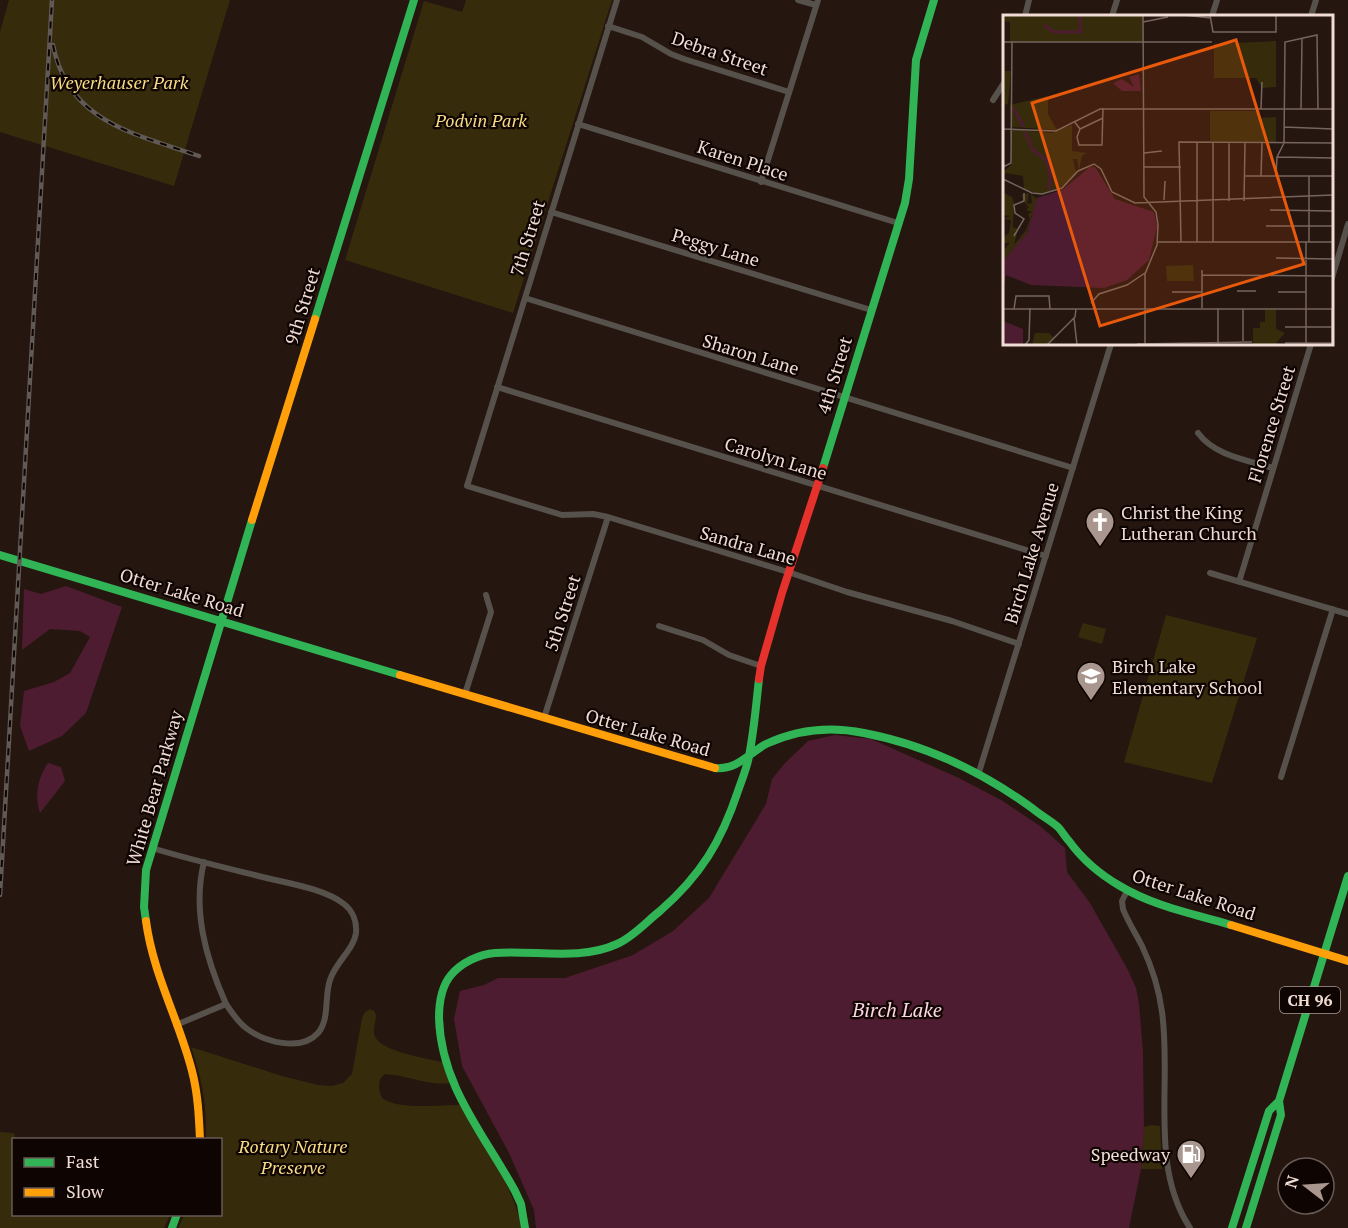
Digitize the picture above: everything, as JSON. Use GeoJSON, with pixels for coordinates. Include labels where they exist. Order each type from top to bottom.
{"type":"FeatureCollection","features":[{"type":"Feature","properties":{"kind":"street","name":"9th Street"},"geometry":{"type":"LineString","coordinates":[[221,621],[414,0]]}},
{"type":"Feature","properties":{"kind":"street","name":"7th Street"},"geometry":{"type":"LineString","coordinates":[[467,486],[617,0]]}},
{"type":"Feature","properties":{"kind":"street"},"geometry":{"type":"LineString","coordinates":[[761,182],[817,3],[798,0]]}},
{"type":"Feature","properties":{"kind":"street","name":"4th Street"},"geometry":{"type":"LineString","coordinates":[[525,1228],[516,1191],[459,1099],[448,1070],[441,1039],[442,991],[457,969],[481,956],[494,953],[594,952],[618,944],[665,907],[697,873],[725,827],[749,757],[761,666],[788,572],[817,486],[898,223],[909,179],[916,60],[934,0]]}},
{"type":"Feature","properties":{"kind":"street"},"geometry":{"type":"LineString","coordinates":[[1024,15],[1029,0]]}},
{"type":"Feature","properties":{"kind":"street"},"geometry":{"type":"LineString","coordinates":[[1112,15],[1117,0]]}},
{"type":"Feature","properties":{"kind":"street"},"geometry":{"type":"LineString","coordinates":[[1212,15],[1217,0]]}},
{"type":"Feature","properties":{"kind":"street"},"geometry":{"type":"LineString","coordinates":[[1311,15],[1316,0]]}},
{"type":"Feature","properties":{"kind":"street","name":"Debra Street"},"geometry":{"type":"LineString","coordinates":[[608,26],[642,37],[684,59],[789,92]]}},
{"type":"Feature","properties":{"kind":"street"},"geometry":{"type":"LineString","coordinates":[[993,100],[1003,86]]}},
{"type":"Feature","properties":{"kind":"street","name":"Karen Place"},"geometry":{"type":"LineString","coordinates":[[578,124],[898,223]]}},
{"type":"Feature","properties":{"kind":"street","name":"Peggy Lane"},"geometry":{"type":"LineString","coordinates":[[551,212],[871,310]]}},
{"type":"Feature","properties":{"kind":"street"},"geometry":{"type":"LineString","coordinates":[[1333,275],[1348,224]]}},
{"type":"Feature","properties":{"kind":"street","name":"Sharon Lane"},"geometry":{"type":"LineString","coordinates":[[525,298],[1073,468]]}},
{"type":"Feature","properties":{"kind":"street","name":"Birch Lake Avenue"},"geometry":{"type":"LineString","coordinates":[[979,772],[1111,345]]}},
{"type":"Feature","properties":{"kind":"street","name":"Florence Street"},"geometry":{"type":"LineString","coordinates":[[1239,582],[1311,345]]}},
{"type":"Feature","properties":{"kind":"street","name":"Carolyn Lane"},"geometry":{"type":"LineString","coordinates":[[497,387],[1046,556]]}},
{"type":"Feature","properties":{"kind":"street"},"geometry":{"type":"LineString","coordinates":[[1198,433],[1204,441],[1218,451],[1273,468]]}},
{"type":"Feature","properties":{"kind":"street","name":"Sandra Lane"},"geometry":{"type":"LineString","coordinates":[[467,486],[562,515],[593,514],[608,518],[847,592],[952,621],[1019,644]]}},
{"type":"Feature","properties":{"kind":"street","name":"5th Street"},"geometry":{"type":"LineString","coordinates":[[544,718],[608,518]]}},
{"type":"Feature","properties":{"kind":"street","name":"Otter Lake Road"},"geometry":{"type":"LineString","coordinates":[[0,555],[708,767],[727,768],[739,765],[760,748],[806,730],[833,728],[889,738],[979,772],[1015,795],[1059,828],[1069,842],[1101,874],[1126,891],[1348,961]]}},
{"type":"Feature","properties":{"kind":"street"},"geometry":{"type":"LineString","coordinates":[[1210,573],[1348,614]]}},
{"type":"Feature","properties":{"kind":"street"},"geometry":{"type":"LineString","coordinates":[[465,694],[491,612],[486,595]]}},
{"type":"Feature","properties":{"kind":"street"},"geometry":{"type":"LineString","coordinates":[[1281,777],[1333,609]]}},
{"type":"Feature","properties":{"kind":"street","name":"White Bear Parkway"},"geometry":{"type":"LineString","coordinates":[[200,1138],[196,1085],[145,930],[144,890],[152,848],[221,621]]}},
{"type":"Feature","properties":{"kind":"street"},"geometry":{"type":"LineString","coordinates":[[659,626],[703,640],[729,655],[761,666]]}},
{"type":"Feature","properties":{"kind":"street"},"geometry":{"type":"LineString","coordinates":[[152,848],[317,892],[344,904],[351,912],[356,923],[353,943],[338,962],[330,980],[323,1025],[319,1032],[310,1039],[288,1043],[261,1037],[240,1022],[226,1004],[201,929],[199,892],[204,862]]}},
{"type":"Feature","properties":{"kind":"street","name":"CH 96"},"geometry":{"type":"LineString","coordinates":[[1246,1228],[1281,1115],[1279,1101],[1348,876]]}},
{"type":"Feature","properties":{"kind":"street"},"geometry":{"type":"LineString","coordinates":[[1126,891],[1122,901],[1123,909],[1147,958],[1161,1003],[1164,1030],[1168,1173],[1177,1204],[1190,1228]]}},
{"type":"Feature","properties":{"kind":"street"},"geometry":{"type":"LineString","coordinates":[[176,1025],[226,1004]]}},
{"type":"Feature","properties":{"kind":"street","name":"CH 96"},"geometry":{"type":"LineString","coordinates":[[1232,1228],[1269,1111],[1279,1101]]}},
{"type":"Feature","properties":{"kind":"green space","name":"Weyerhauser Park"},"geometry":{"type":"Polygon","coordinates":[[[9,0],[230,0],[174,186],[0,132],[0,32],[9,0]]]}},
{"type":"Feature","properties":{"kind":"green space","name":"Podvin Park"},"geometry":{"type":"Polygon","coordinates":[[[466,0],[612,0],[513,313],[345,260],[424,1],[462,12],[466,0]]]}},
{"type":"Feature","properties":{"kind":"green space"},"geometry":{"type":"Polygon","coordinates":[[[1166,615],[1257,638],[1212,783],[1124,762],[1166,615]]]}},
{"type":"Feature","properties":{"kind":"green space"},"geometry":{"type":"Polygon","coordinates":[[[1083,623],[1106,629],[1102,644],[1078,637],[1083,623]]]}},
{"type":"Feature","properties":{"kind":"green space","name":"Rotary Nature Preserve"},"geometry":{"type":"Polygon","coordinates":[[[370,1009],[376,1015],[374,1034],[377,1040],[393,1050],[443,1062],[450,1083],[434,1083],[385,1074],[379,1085],[382,1098],[389,1102],[408,1105],[460,1105],[504,1180],[522,1228],[178,1228],[184,1216],[222,1216],[222,1138],[206,1138],[203,1092],[191,1047],[282,1076],[332,1086],[343,1083],[352,1074],[365,1012],[370,1009]]]}},
{"type":"Feature","properties":{"kind":"green space"},"geometry":{"type":"Polygon","coordinates":[[[1160,1126],[1162,1169],[1141,1169],[1144,1127],[1160,1126]]]}},
{"type":"Feature","properties":{"kind":"green space"},"geometry":{"type":"Polygon","coordinates":[[[0,1132],[14,1133],[18,1138],[12,1138],[12,1216],[170,1216],[164,1228],[0,1228],[0,1132]]]}},
{"type":"Feature","properties":{"kind":"water"},"geometry":{"type":"Polygon","coordinates":[[[66,586],[122,607],[86,713],[62,736],[29,751],[20,726],[24,691],[54,682],[70,673],[90,637],[80,631],[50,629],[22,650],[24,589],[41,594],[66,586]]]}},
{"type":"Feature","properties":{"kind":"water","name":"Birch Lake"},"geometry":{"type":"Polygon","coordinates":[[[835,735],[871,739],[959,778],[1001,800],[1040,826],[1065,848],[1067,872],[1090,903],[1128,970],[1136,988],[1139,1003],[1143,1052],[1144,1131],[1141,1169],[1129,1228],[536,1228],[534,1210],[509,1153],[462,1066],[454,1019],[460,991],[484,985],[498,978],[565,978],[633,955],[673,931],[709,898],[766,804],[772,779],[785,763],[808,741],[835,735]]]}},
{"type":"Feature","properties":{"kind":"water"},"geometry":{"type":"Polygon","coordinates":[[[48,763],[61,767],[65,781],[40,813],[37,800],[38,787],[48,763]]]}},
{"type":"Feature","properties":{"kind":"railway"},"geometry":{"type":"LineString","coordinates":[[0,895],[52,0]]}},
{"type":"Feature","properties":{"kind":"railway"},"geometry":{"type":"LineString","coordinates":[[53,45],[61,71],[73,92],[89,109],[129,132],[199,156]]}},
{"type":"Feature","properties":{"kind":"traffic: fast"},"geometry":{"type":"LineString","coordinates":[[315,319],[414,0]]}},
{"type":"Feature","properties":{"kind":"traffic: fast"},"geometry":{"type":"LineString","coordinates":[[823,468],[905,203],[909,179],[916,60],[934,0]]}},
{"type":"Feature","properties":{"kind":"traffic: fast"},"geometry":{"type":"LineString","coordinates":[[146,921],[144,907],[146,870],[252,520]]}},
{"type":"Feature","properties":{"kind":"traffic: fast"},"geometry":{"type":"LineString","coordinates":[[0,555],[400,675]]}},
{"type":"Feature","properties":{"kind":"traffic: fast"},"geometry":{"type":"LineString","coordinates":[[525,1228],[521,1204],[515,1191],[466,1109],[447,1066],[439,1018],[440,1001],[445,985],[460,967],[483,955],[510,952],[572,954],[603,949],[617,944],[634,933],[674,898],[708,857],[731,809],[748,760],[759,679]]}},
{"type":"Feature","properties":{"kind":"traffic: fast"},"geometry":{"type":"LineString","coordinates":[[715,768],[736,764],[766,744],[802,732],[826,729],[887,738],[931,752],[993,782],[1058,827],[1086,860],[1120,886],[1160,904],[1231,925]]}},
{"type":"Feature","properties":{"kind":"traffic: fast"},"geometry":{"type":"LineString","coordinates":[[1246,1228],[1281,1115],[1279,1101],[1348,876]]}},
{"type":"Feature","properties":{"kind":"traffic: fast"},"geometry":{"type":"LineString","coordinates":[[1232,1228],[1269,1111],[1279,1101]]}},
{"type":"Feature","properties":{"kind":"traffic: fast"},"geometry":{"type":"LineString","coordinates":[[172,1228],[176,1216]]}},
{"type":"Feature","properties":{"kind":"traffic: slow"},"geometry":{"type":"LineString","coordinates":[[252,520],[315,319]]}},
{"type":"Feature","properties":{"kind":"traffic: slow"},"geometry":{"type":"LineString","coordinates":[[400,675],[715,768]]}},
{"type":"Feature","properties":{"kind":"traffic: slow"},"geometry":{"type":"LineString","coordinates":[[146,921],[154,960],[192,1071],[197,1097],[200,1138]]}},
{"type":"Feature","properties":{"kind":"traffic: slow"},"geometry":{"type":"LineString","coordinates":[[1231,925],[1348,961]]}},
{"type":"Feature","properties":{"kind":"traffic: jam"},"geometry":{"type":"LineString","coordinates":[[759,679],[782,593],[823,468]]}},
{"type":"Feature","properties":{"kind":"place","name":"Christ the King Lutheran Church"},"geometry":{"type":"Point","coordinates":[1100,548]}},
{"type":"Feature","properties":{"kind":"place","name":"Birch Lake Elementary School"},"geometry":{"type":"Point","coordinates":[1091,702]}},
{"type":"Feature","properties":{"kind":"place","name":"Speedway"},"geometry":{"type":"Point","coordinates":[1191,1180]}}]}
